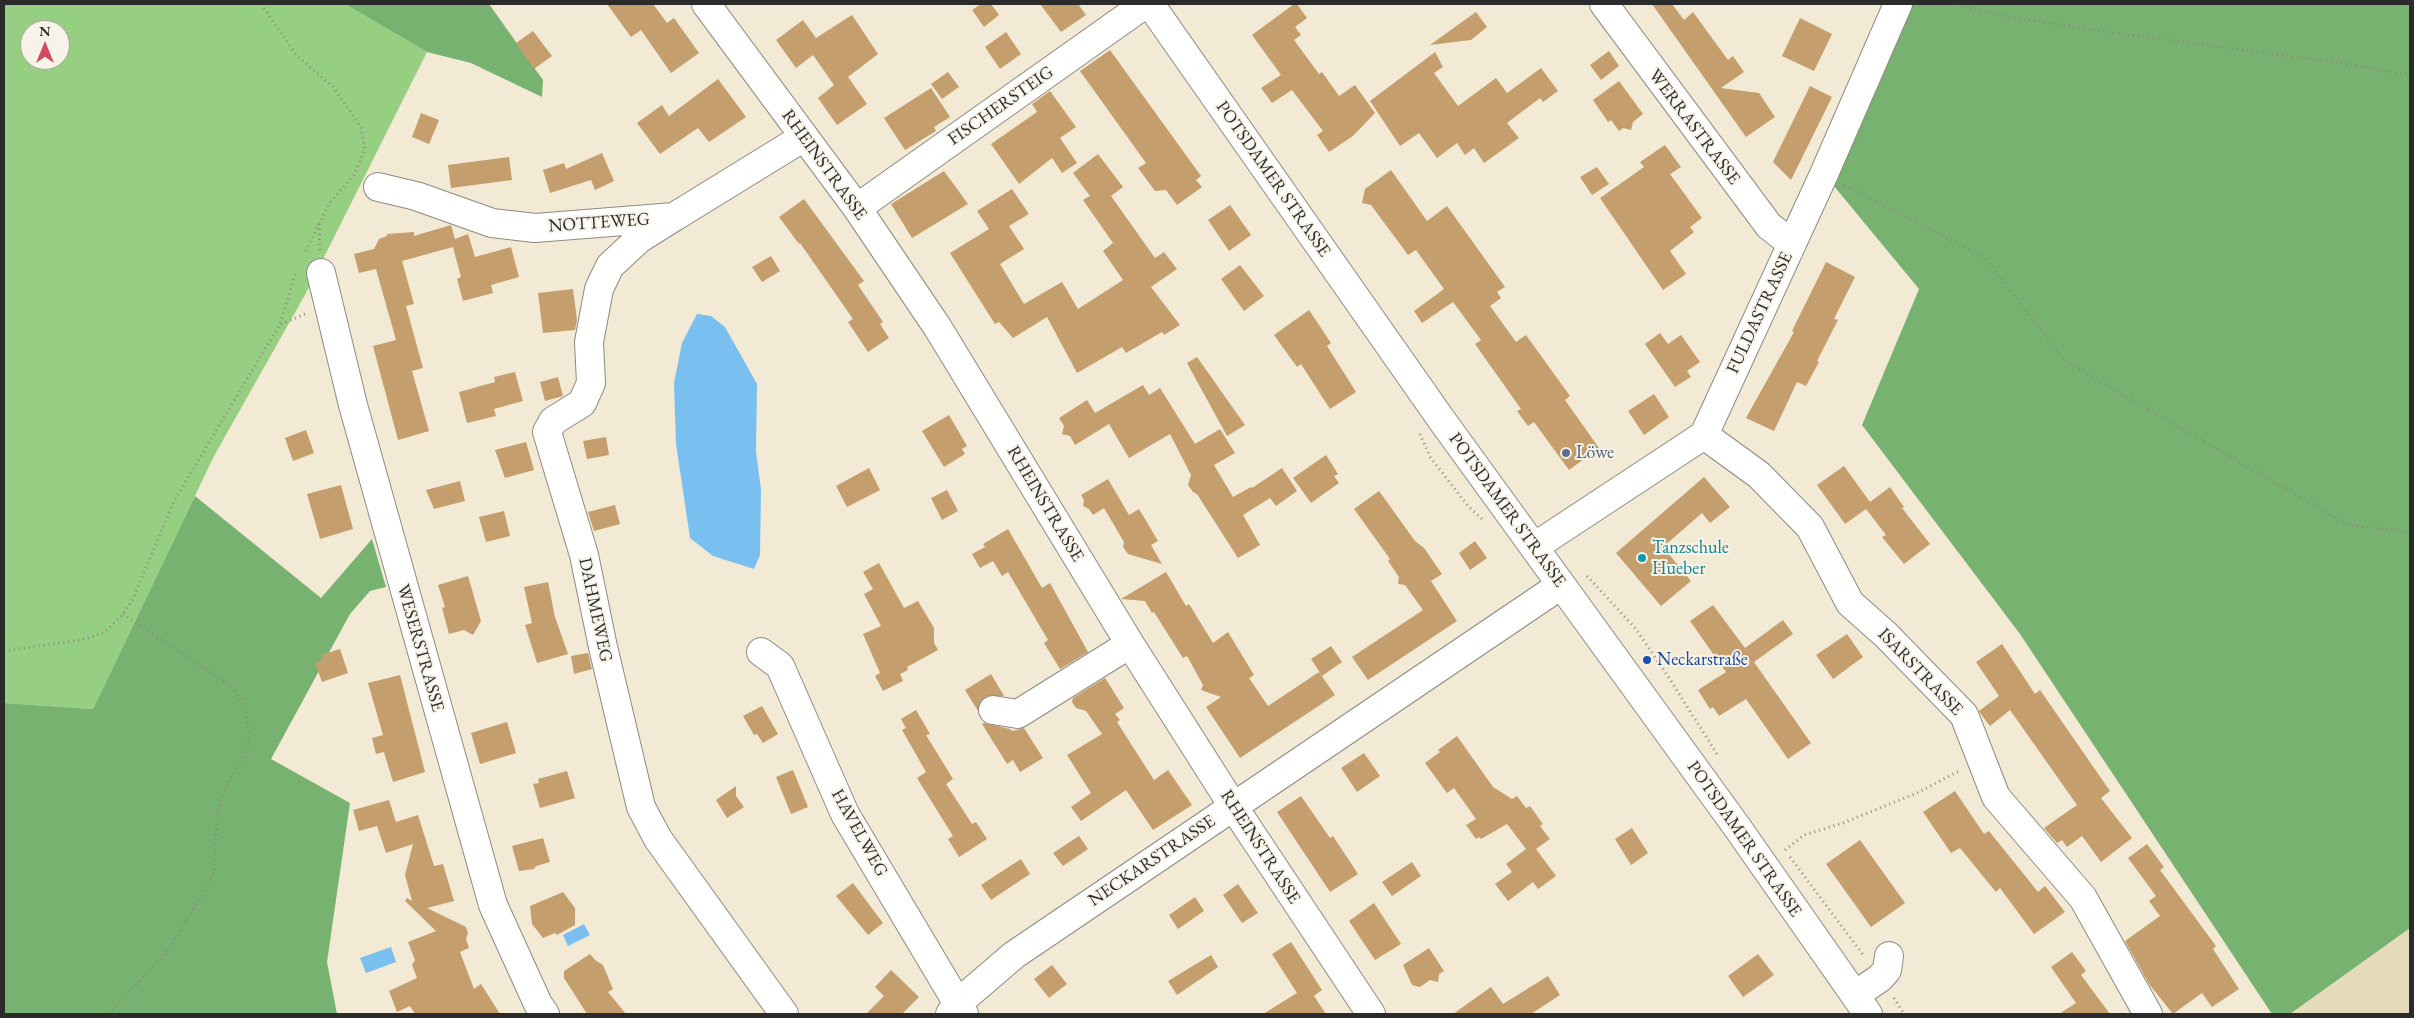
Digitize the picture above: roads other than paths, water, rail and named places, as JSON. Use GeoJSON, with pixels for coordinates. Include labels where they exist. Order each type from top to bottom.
{"type":"FeatureCollection","features":[{"type":"Feature","properties":{"kind":"street","name":"RHEINSTRASSE"},"geometry":{"type":"LineString","coordinates":[[706,4],[857,208],[938,328],[1130,644],[1233,806],[1371,1014]]}},
{"type":"Feature","properties":{"kind":"street","name":"FISCHERSTEIG"},"geometry":{"type":"LineString","coordinates":[[857,208],[1145,4]]}},
{"type":"Feature","properties":{"kind":"street","name":"POTSDAMER STRASSE"},"geometry":{"type":"LineString","coordinates":[[1150,4],[1534,547],[1737,827],[1861,1005]]}},
{"type":"Feature","properties":{"kind":"street","name":"WERRASTRASSE"},"geometry":{"type":"LineString","coordinates":[[1604,4],[1769,226],[1792,244]]}},
{"type":"Feature","properties":{"kind":"street","name":"FULDASTRASSE"},"geometry":{"type":"LineString","coordinates":[[1704,436],[1824,174],[1898,4]]}},
{"type":"Feature","properties":{"kind":"street","name":"NOTTEWEG"},"geometry":{"type":"LineString","coordinates":[[378,187],[416,196],[492,223],[535,228],[674,217],[804,137]]}},
{"type":"Feature","properties":{"kind":"street","name":"DAHMEWEG"},"geometry":{"type":"LineString","coordinates":[[674,217],[639,239],[610,266],[599,289],[589,342],[591,383],[582,403],[553,421],[547,432],[584,555],[603,647],[641,807],[658,839],[784,1014]]}},
{"type":"Feature","properties":{"kind":"street","name":"WESERSTRASSE"},"geometry":{"type":"LineString","coordinates":[[307,266],[353,405],[493,905],[538,1004],[545,1014]]}},
{"type":"Feature","properties":{"kind":"street"},"geometry":{"type":"LineString","coordinates":[[1534,547],[1704,436]]}},
{"type":"Feature","properties":{"kind":"street","name":"ISARSTRASSE"},"geometry":{"type":"LineString","coordinates":[[1704,436],[1760,474],[1810,527],[1850,603],[1886,635],[1964,715],[1996,797],[2083,898],[2148,1014]]}},
{"type":"Feature","properties":{"kind":"street","name":"NECKARSTRASSE"},"geometry":{"type":"LineString","coordinates":[[957,1011],[1014,955],[1561,584]]}},
{"type":"Feature","properties":{"kind":"street"},"geometry":{"type":"LineString","coordinates":[[993,710],[1018,714],[1130,644]]}},
{"type":"Feature","properties":{"kind":"street","name":"HAVELWEG"},"geometry":{"type":"LineString","coordinates":[[761,652],[780,666],[845,814],[957,1011]]}},
{"type":"Feature","properties":{"kind":"street"},"geometry":{"type":"LineString","coordinates":[[1861,1005],[1887,970],[1890,956]]}},
{"type":"Feature","properties":{"kind":"water"},"geometry":{"type":"Polygon","coordinates":[[[697,314],[711,316],[725,327],[757,384],[756,452],[761,489],[760,555],[754,569],[713,556],[690,538],[676,444],[674,383],[682,343],[697,314]]]}},
{"type":"Feature","properties":{"kind":"water"},"geometry":{"type":"Polygon","coordinates":[[[584,924],[590,935],[568,946],[563,935],[584,924]]]}},
{"type":"Feature","properties":{"kind":"water"},"geometry":{"type":"Polygon","coordinates":[[[391,947],[396,962],[366,973],[360,958],[391,947]]]}},
{"type":"Feature","properties":{"kind":"place","name":"Löwe"},"geometry":{"type":"Point","coordinates":[1566,453]}},
{"type":"Feature","properties":{"kind":"place","name":"Tanzschule Hueber"},"geometry":{"type":"Point","coordinates":[1642,558]}},
{"type":"Feature","properties":{"kind":"place","name":"Neckarstraße"},"geometry":{"type":"Point","coordinates":[1647,660]}}]}
